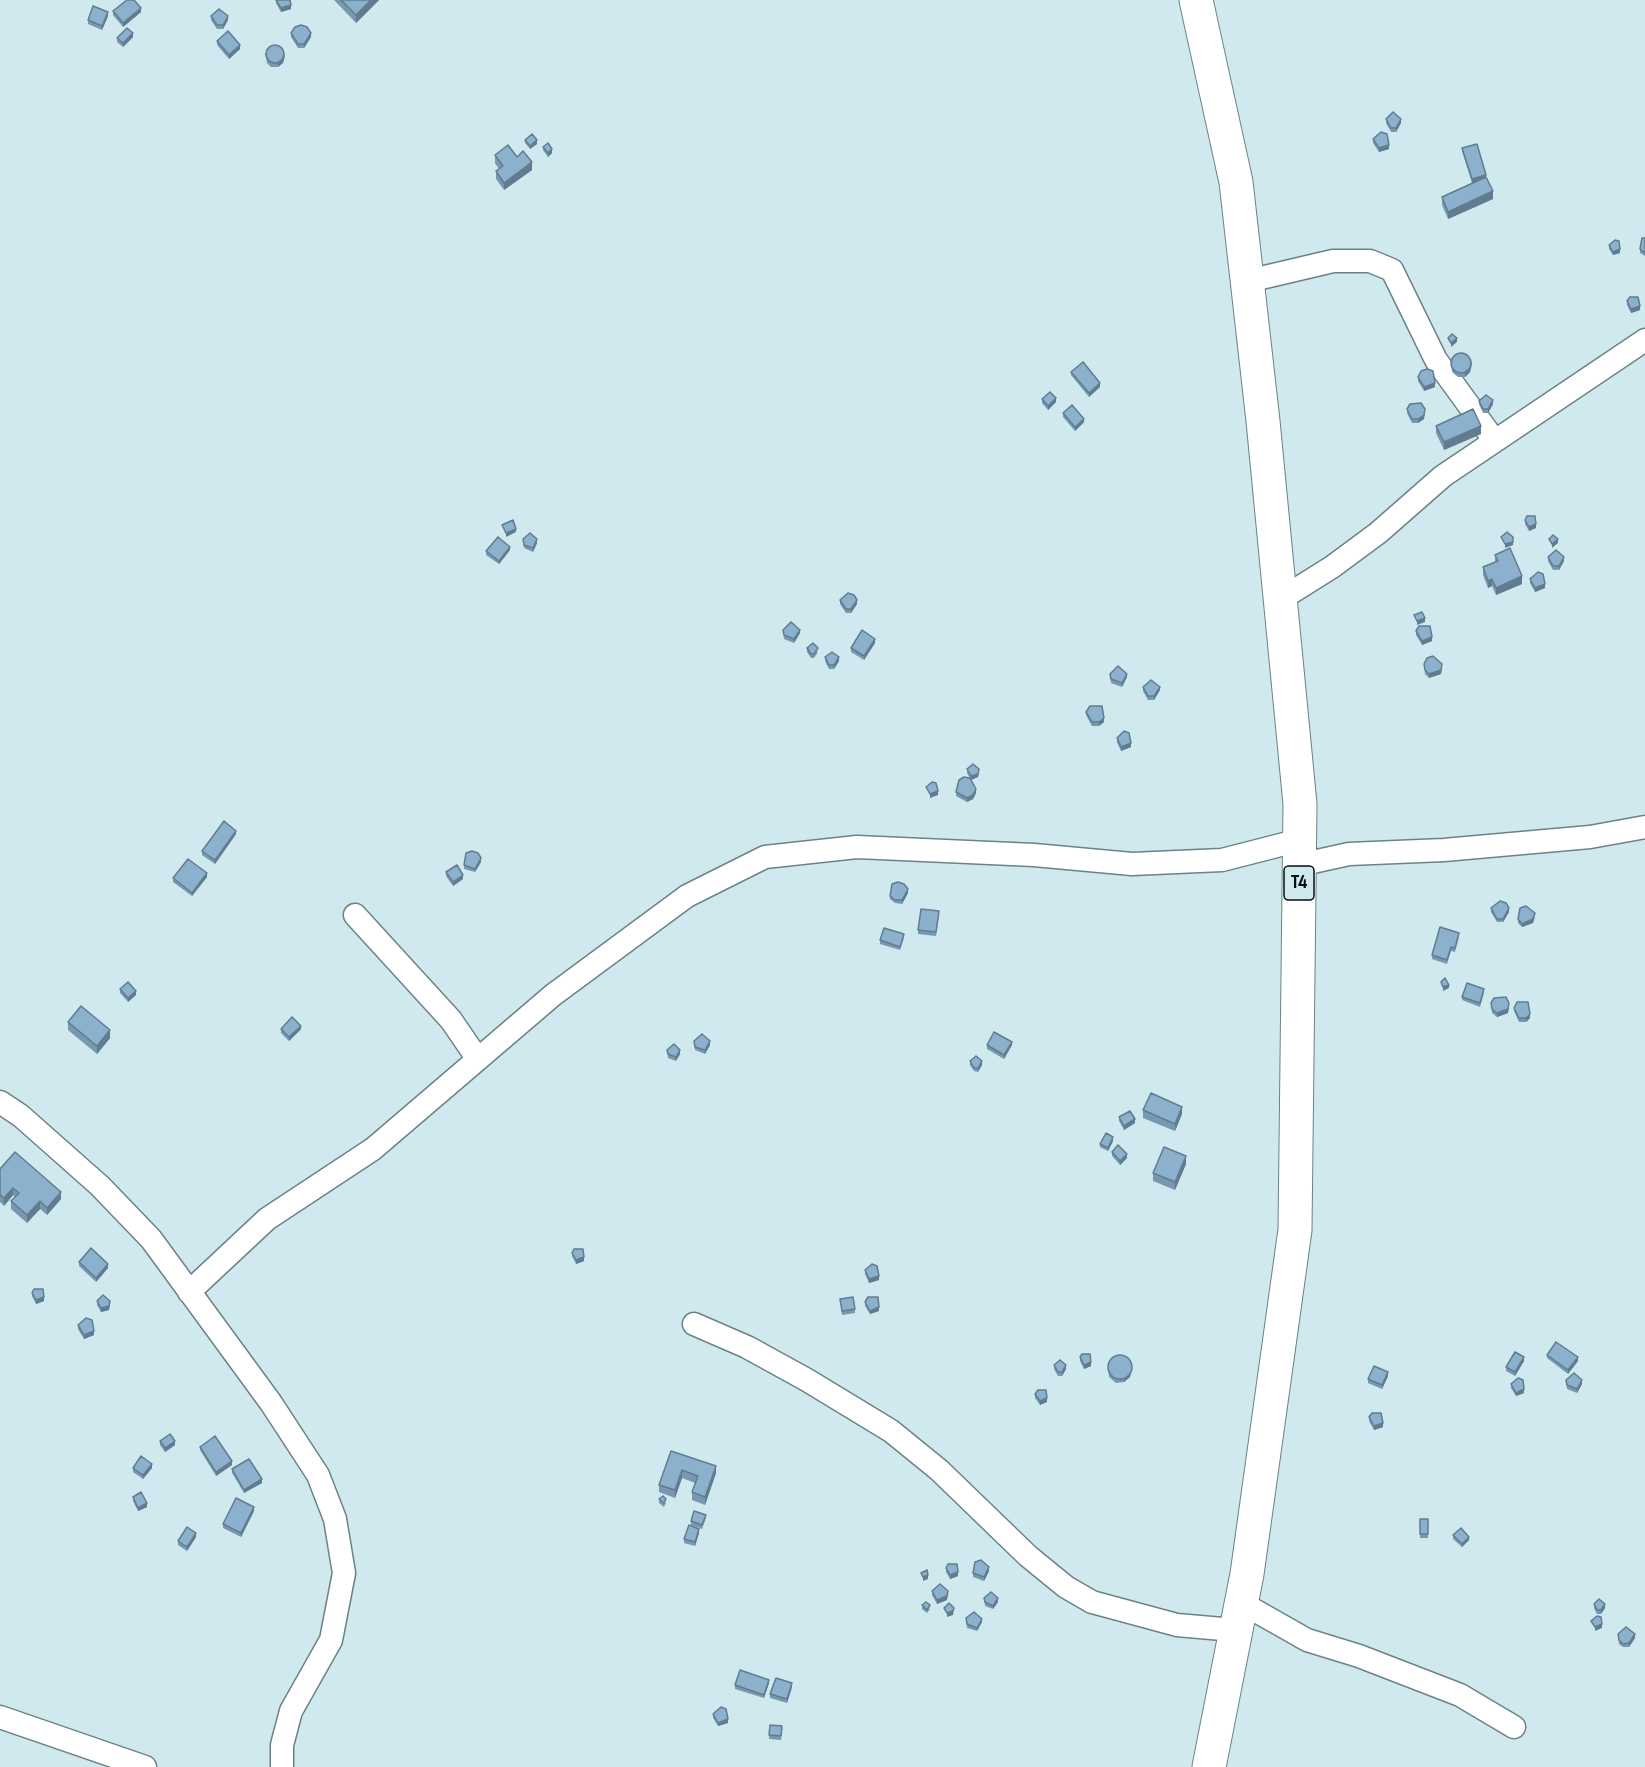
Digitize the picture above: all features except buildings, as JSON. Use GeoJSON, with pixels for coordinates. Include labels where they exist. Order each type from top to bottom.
{"type":"FeatureCollection","features":[{"type":"Feature","properties":{"kind":"highway","name":"T4"},"geometry":{"type":"LineString","coordinates":[[1196,0],[1236,182],[1281,598],[1300,804],[1295,1230],[1247,1574],[1209,1767]]}},
{"type":"Feature","properties":{"kind":"street"},"geometry":{"type":"LineString","coordinates":[[1248,281],[1333,261],[1370,261],[1392,270],[1436,360],[1494,440]]}},
{"type":"Feature","properties":{"kind":"street"},"geometry":{"type":"LineString","coordinates":[[1281,598],[1332,567],[1378,533],[1443,476],[1645,340]]}},
{"type":"Feature","properties":{"kind":"street"},"geometry":{"type":"LineString","coordinates":[[189,1292],[267,1219],[374,1149],[477,1058],[553,995],[687,896],[765,857],[857,847],[1034,855],[1132,864],[1222,860],[1299,853],[1349,854],[1444,850],[1579,838],[1645,827]]}},
{"type":"Feature","properties":{"kind":"street"},"geometry":{"type":"LineString","coordinates":[[355,915],[451,1020],[477,1058]]}},
{"type":"Feature","properties":{"kind":"street"},"geometry":{"type":"LineString","coordinates":[[0,1102],[21,1116],[100,1186],[151,1239],[271,1403],[318,1474],[335,1519],[344,1573],[331,1640],[291,1711],[282,1745],[282,1767]]}},
{"type":"Feature","properties":{"kind":"street"},"geometry":{"type":"LineString","coordinates":[[694,1324],[747,1347],[891,1431],[939,1470],[1028,1556],[1066,1587],[1092,1602],[1177,1625],[1237,1616],[1359,1656],[1460,1695],[1514,1727]]}},
{"type":"Feature","properties":{"kind":"street"},"geometry":{"type":"LineString","coordinates":[[0,1716],[145,1767]]}}]}
